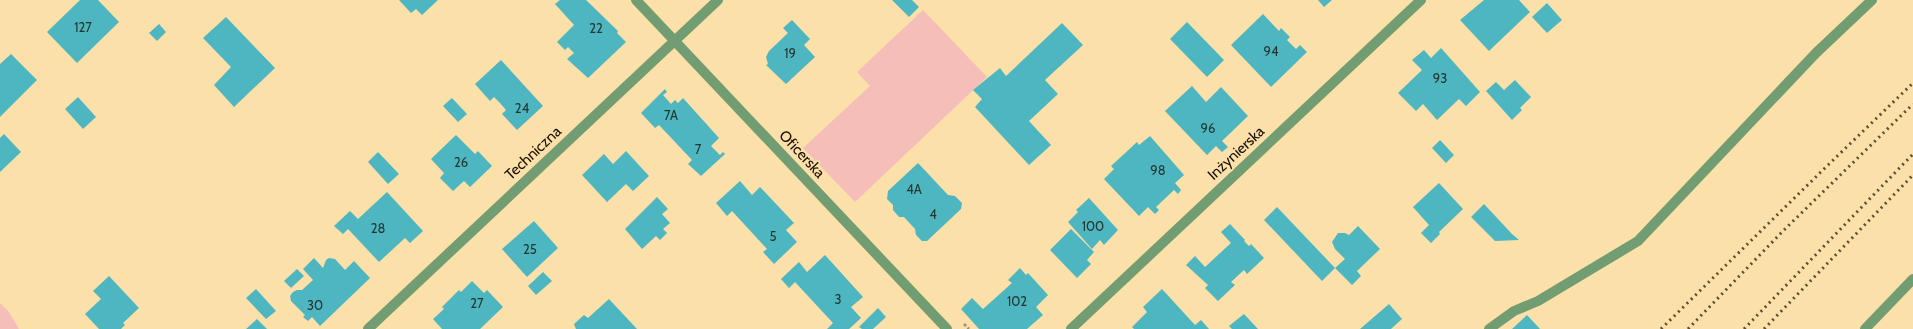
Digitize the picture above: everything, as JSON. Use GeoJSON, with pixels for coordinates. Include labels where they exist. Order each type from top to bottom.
{"type":"FeatureCollection","features":[{"type":"Feature","properties":{"kind":"street","name":"Oficerska"},"geometry":{"type":"LineString","coordinates":[[636,0],[947,329]]}},
{"type":"Feature","properties":{"kind":"street","name":"Techniczna"},"geometry":{"type":"LineString","coordinates":[[368,329],[718,0]]}},
{"type":"Feature","properties":{"kind":"street","name":"Inżynierska"},"geometry":{"type":"LineString","coordinates":[[1071,329],[1421,0]]}},
{"type":"Feature","properties":{"kind":"street"},"geometry":{"type":"LineString","coordinates":[[1489,329],[1514,311],[1538,301],[1638,241],[1816,53],[1872,0]]}},
{"type":"Feature","properties":{"kind":"street"},"geometry":{"type":"LineString","coordinates":[[1865,329],[1913,279]]}},
{"type":"Feature","properties":{"kind":"shaded area"},"geometry":{"type":"Polygon","coordinates":[[[923,10],[987,77],[855,202],[803,148],[870,86],[857,72],[923,10]]]}},
{"type":"Feature","properties":{"kind":"shaded area"},"geometry":{"type":"Polygon","coordinates":[[[0,303],[9,312],[19,329],[0,329],[0,303]]]}},
{"type":"Feature","properties":{"kind":"building"},"geometry":{"type":"Polygon","coordinates":[[[80,0],[98,0],[119,22],[77,63],[47,32],[80,0]]]}},
{"type":"Feature","properties":{"kind":"building"},"geometry":{"type":"Polygon","coordinates":[[[399,0],[438,0],[422,15],[416,9],[411,13],[399,0]]]}},
{"type":"Feature","properties":{"kind":"building"},"geometry":{"type":"Polygon","coordinates":[[[560,0],[586,0],[618,31],[617,33],[626,42],[588,78],[567,59],[574,53],[568,47],[565,50],[557,42],[574,25],[555,4],[560,0]]]}},
{"type":"Feature","properties":{"kind":"building"},"geometry":{"type":"Polygon","coordinates":[[[892,0],[912,0],[919,7],[909,17],[892,0]]]}},
{"type":"Feature","properties":{"kind":"building"},"geometry":{"type":"Polygon","coordinates":[[[1318,0],[1332,0],[1324,7],[1318,0]]]}},
{"type":"Feature","properties":{"kind":"building"},"geometry":{"type":"Polygon","coordinates":[[[1484,0],[1519,0],[1530,12],[1489,51],[1460,20],[1484,0]]]}},
{"type":"Feature","properties":{"kind":"building"},"geometry":{"type":"Polygon","coordinates":[[[1547,3],[1562,20],[1547,33],[1532,17],[1547,3]]]}},
{"type":"Feature","properties":{"kind":"building"},"geometry":{"type":"Polygon","coordinates":[[[1263,14],[1279,31],[1281,28],[1290,37],[1287,40],[1296,49],[1300,45],[1307,52],[1271,87],[1231,45],[1263,14]]]}},
{"type":"Feature","properties":{"kind":"building"},"geometry":{"type":"Polygon","coordinates":[[[226,17],[275,68],[234,107],[214,85],[231,67],[203,38],[226,17]]]}},
{"type":"Feature","properties":{"kind":"building"},"geometry":{"type":"Polygon","coordinates":[[[792,20],[810,39],[804,45],[815,57],[786,84],[766,65],[768,64],[766,57],[769,51],[788,33],[783,28],[792,20]]]}},
{"type":"Feature","properties":{"kind":"building"},"geometry":{"type":"Polygon","coordinates":[[[1187,22],[1224,60],[1207,77],[1170,39],[1187,22]]]}},
{"type":"Feature","properties":{"kind":"building"},"geometry":{"type":"Polygon","coordinates":[[[1062,23],[1083,45],[1045,80],[1058,94],[1029,121],[1051,145],[1029,165],[975,107],[982,99],[973,90],[1000,68],[1006,76],[1062,23]]]}},
{"type":"Feature","properties":{"kind":"building"},"geometry":{"type":"Polygon","coordinates":[[[159,24],[166,32],[157,41],[149,33],[159,24]]]}},
{"type":"Feature","properties":{"kind":"building"},"geometry":{"type":"Polygon","coordinates":[[[1441,48],[1480,92],[1466,106],[1459,99],[1437,120],[1423,104],[1416,111],[1398,93],[1422,70],[1412,60],[1424,50],[1431,58],[1441,48]]]}},
{"type":"Feature","properties":{"kind":"building"},"geometry":{"type":"Polygon","coordinates":[[[11,54],[37,80],[0,117],[0,64],[11,54]]]}},
{"type":"Feature","properties":{"kind":"building"},"geometry":{"type":"Polygon","coordinates":[[[501,60],[543,106],[517,130],[502,114],[506,110],[500,103],[494,97],[490,101],[475,84],[501,60]]]}},
{"type":"Feature","properties":{"kind":"building"},"geometry":{"type":"Polygon","coordinates":[[[1515,80],[1531,97],[1520,108],[1522,110],[1512,120],[1486,91],[1496,82],[1504,90],[1515,80]]]}},
{"type":"Feature","properties":{"kind":"building"},"geometry":{"type":"Polygon","coordinates":[[[1192,86],[1206,102],[1221,87],[1248,116],[1222,141],[1228,147],[1222,152],[1216,146],[1207,155],[1165,111],[1192,86]]]}},
{"type":"Feature","properties":{"kind":"building"},"geometry":{"type":"Polygon","coordinates":[[[665,89],[667,92],[663,95],[671,104],[675,100],[678,103],[683,98],[719,138],[711,146],[720,155],[723,152],[725,154],[701,176],[688,164],[692,160],[659,125],[655,128],[641,113],[665,89]]]}},
{"type":"Feature","properties":{"kind":"building"},"geometry":{"type":"Polygon","coordinates":[[[78,97],[96,117],[83,129],[65,109],[78,97]]]}},
{"type":"Feature","properties":{"kind":"building"},"geometry":{"type":"Polygon","coordinates":[[[452,98],[467,114],[458,122],[443,106],[452,98]]]}},
{"type":"Feature","properties":{"kind":"building"},"geometry":{"type":"Polygon","coordinates":[[[4,134],[21,152],[0,172],[0,138],[4,134]]]}},
{"type":"Feature","properties":{"kind":"building"},"geometry":{"type":"Polygon","coordinates":[[[456,135],[475,154],[478,151],[492,166],[470,187],[464,181],[453,191],[440,178],[444,173],[431,159],[456,135]]]}},
{"type":"Feature","properties":{"kind":"building"},"geometry":{"type":"Polygon","coordinates":[[[1150,136],[1184,175],[1175,183],[1181,190],[1178,194],[1174,190],[1156,207],[1159,210],[1155,214],[1148,207],[1139,216],[1104,179],[1114,169],[1111,166],[1137,142],[1139,145],[1150,136]]]}},
{"type":"Feature","properties":{"kind":"building"},"geometry":{"type":"Polygon","coordinates":[[[1440,140],[1454,155],[1446,163],[1432,148],[1440,140]]]}},
{"type":"Feature","properties":{"kind":"building"},"geometry":{"type":"Polygon","coordinates":[[[626,151],[649,176],[633,191],[626,184],[607,202],[582,175],[604,154],[613,164],[626,151]]]}},
{"type":"Feature","properties":{"kind":"building"},"geometry":{"type":"Polygon","coordinates":[[[378,152],[399,174],[388,184],[368,162],[378,152]]]}},
{"type":"Feature","properties":{"kind":"building"},"geometry":{"type":"Polygon","coordinates":[[[918,163],[948,195],[955,196],[962,203],[961,209],[927,241],[922,241],[916,235],[915,229],[904,217],[899,217],[893,210],[893,205],[887,199],[888,191],[918,163]]]}},
{"type":"Feature","properties":{"kind":"building"},"geometry":{"type":"Polygon","coordinates":[[[740,181],[752,195],[760,187],[794,223],[786,230],[797,242],[774,264],[763,252],[767,249],[732,211],[727,216],[716,203],[740,181]]]}},
{"type":"Feature","properties":{"kind":"building"},"geometry":{"type":"Polygon","coordinates":[[[1439,183],[1463,209],[1439,232],[1440,234],[1431,243],[1421,233],[1429,225],[1413,207],[1439,183]]]}},
{"type":"Feature","properties":{"kind":"building"},"geometry":{"type":"Polygon","coordinates":[[[387,192],[423,231],[410,243],[405,238],[379,262],[348,229],[343,234],[334,226],[350,211],[358,219],[387,192]]]}},
{"type":"Feature","properties":{"kind":"building"},"geometry":{"type":"Polygon","coordinates":[[[657,197],[668,209],[662,214],[670,223],[663,229],[667,233],[660,240],[656,236],[642,249],[625,229],[657,197]]]}},
{"type":"Feature","properties":{"kind":"building"},"geometry":{"type":"Polygon","coordinates":[[[1089,198],[1118,230],[1104,245],[1100,240],[1092,249],[1068,222],[1078,212],[1076,210],[1089,198]]]}},
{"type":"Feature","properties":{"kind":"building"},"geometry":{"type":"Polygon","coordinates":[[[1484,204],[1519,240],[1495,241],[1471,217],[1484,204]]]}},
{"type":"Feature","properties":{"kind":"building"},"geometry":{"type":"Polygon","coordinates":[[[1277,207],[1335,268],[1322,281],[1264,220],[1277,207]]]}},
{"type":"Feature","properties":{"kind":"building"},"geometry":{"type":"Polygon","coordinates":[[[534,221],[558,248],[527,277],[502,249],[534,221]]]}},
{"type":"Feature","properties":{"kind":"building"},"geometry":{"type":"Polygon","coordinates":[[[1230,224],[1249,246],[1251,244],[1264,258],[1247,274],[1244,270],[1231,282],[1235,285],[1218,301],[1205,288],[1208,285],[1186,265],[1195,256],[1205,267],[1231,243],[1221,232],[1230,224]]]}},
{"type":"Feature","properties":{"kind":"building"},"geometry":{"type":"Polygon","coordinates":[[[1358,226],[1380,249],[1357,271],[1361,276],[1352,285],[1335,268],[1345,259],[1335,249],[1332,242],[1338,233],[1345,233],[1349,235],[1358,226]]]}},
{"type":"Feature","properties":{"kind":"building"},"geometry":{"type":"Polygon","coordinates":[[[1071,229],[1094,252],[1087,260],[1091,264],[1077,278],[1050,250],[1071,229]]]}},
{"type":"Feature","properties":{"kind":"building"},"geometry":{"type":"Polygon","coordinates":[[[825,255],[863,297],[851,307],[861,318],[849,329],[827,329],[833,323],[795,282],[789,288],[781,279],[799,262],[807,272],[825,255]]]}},
{"type":"Feature","properties":{"kind":"building"},"geometry":{"type":"Polygon","coordinates":[[[314,258],[323,268],[326,260],[329,258],[335,259],[345,270],[354,261],[370,278],[320,326],[312,317],[308,321],[303,317],[305,315],[291,301],[290,296],[297,290],[302,290],[313,280],[303,269],[314,258]]]}},
{"type":"Feature","properties":{"kind":"building"},"geometry":{"type":"Polygon","coordinates":[[[1020,268],[1026,275],[1028,273],[1048,295],[1036,307],[1043,315],[1027,329],[979,329],[961,309],[972,298],[983,309],[1012,283],[1008,280],[1020,268]]]}},
{"type":"Feature","properties":{"kind":"building"},"geometry":{"type":"Polygon","coordinates":[[[297,269],[304,276],[291,288],[284,281],[297,269]]]}},
{"type":"Feature","properties":{"kind":"building"},"geometry":{"type":"Polygon","coordinates":[[[543,272],[552,281],[536,295],[528,286],[543,272]]]}},
{"type":"Feature","properties":{"kind":"building"},"geometry":{"type":"Polygon","coordinates":[[[109,276],[139,308],[123,323],[125,325],[121,329],[99,329],[85,314],[101,299],[93,291],[109,276]]]}},
{"type":"Feature","properties":{"kind":"building"},"geometry":{"type":"Polygon","coordinates":[[[472,281],[484,293],[487,290],[503,307],[480,329],[442,329],[433,319],[444,309],[442,307],[459,290],[461,292],[472,281]]]}},
{"type":"Feature","properties":{"kind":"building"},"geometry":{"type":"Polygon","coordinates":[[[256,289],[276,311],[266,319],[246,298],[256,289]]]}},
{"type":"Feature","properties":{"kind":"building"},"geometry":{"type":"Polygon","coordinates":[[[1162,289],[1195,325],[1201,320],[1209,329],[1134,329],[1132,327],[1147,312],[1143,307],[1162,289]]]}},
{"type":"Feature","properties":{"kind":"building"},"geometry":{"type":"Polygon","coordinates":[[[609,299],[637,329],[576,329],[574,324],[584,315],[588,318],[609,299]]]}},
{"type":"Feature","properties":{"kind":"building"},"geometry":{"type":"Polygon","coordinates":[[[1389,304],[1402,319],[1391,329],[1360,329],[1389,304]]]}},
{"type":"Feature","properties":{"kind":"building"},"geometry":{"type":"Polygon","coordinates":[[[878,308],[886,317],[873,329],[862,329],[859,327],[878,308]]]}},
{"type":"Feature","properties":{"kind":"building"},"geometry":{"type":"Polygon","coordinates":[[[1244,314],[1258,329],[1232,329],[1229,326],[1244,314]]]}},
{"type":"Feature","properties":{"kind":"building"},"geometry":{"type":"Polygon","coordinates":[[[1527,315],[1540,329],[1512,329],[1527,315]]]}},
{"type":"Feature","properties":{"kind":"building"},"geometry":{"type":"Polygon","coordinates":[[[257,319],[267,329],[246,329],[257,319]]]}},
{"type":"Feature","properties":{"kind":"railway"},"geometry":{"type":"LineString","coordinates":[[1661,329],[1913,83]]}},
{"type":"Feature","properties":{"kind":"railway"},"geometry":{"type":"LineString","coordinates":[[1688,329],[1784,230],[1913,104]]}},
{"type":"Feature","properties":{"kind":"railway"},"geometry":{"type":"LineString","coordinates":[[1744,329],[1913,154]]}},
{"type":"Feature","properties":{"kind":"railway"},"geometry":{"type":"LineString","coordinates":[[1764,329],[1913,175]]}}]}
